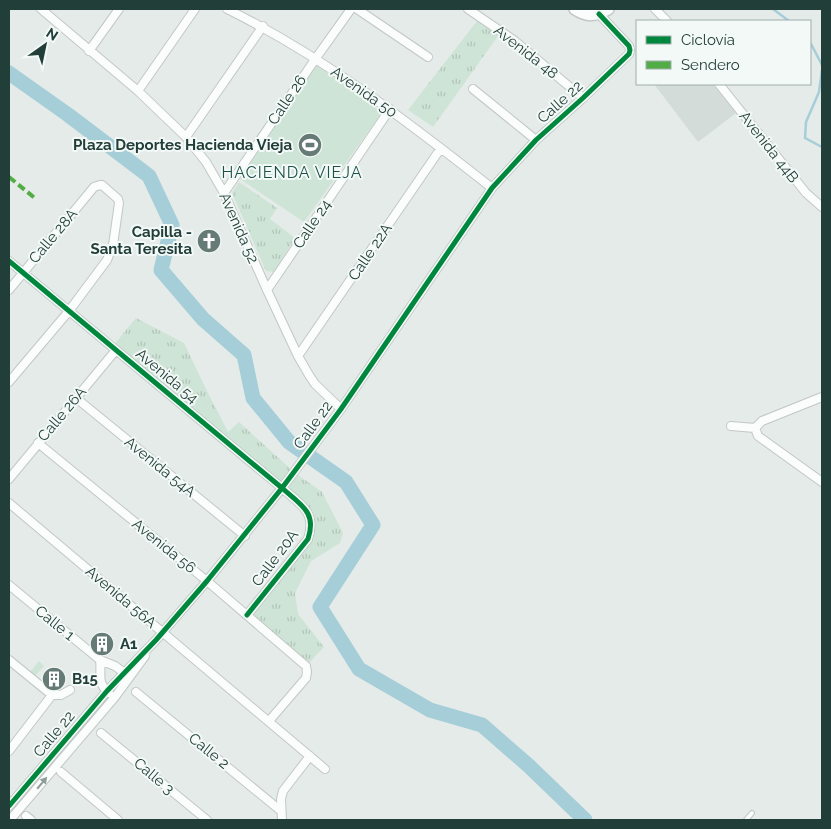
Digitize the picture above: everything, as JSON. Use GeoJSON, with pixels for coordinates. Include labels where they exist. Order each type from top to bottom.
{"type":"FeatureCollection","features":[{"type":"Feature","properties":{"kind":"street","name":"Avenida 52"},"geometry":{"type":"LineString","coordinates":[[40,9],[138,91],[186,138],[206,162],[224,193],[298,356],[315,384],[341,409]]}},
{"type":"Feature","properties":{"kind":"street"},"geometry":{"type":"LineString","coordinates":[[90,51],[119,9]]}},
{"type":"Feature","properties":{"kind":"street"},"geometry":{"type":"LineString","coordinates":[[138,91],[195,9]]}},
{"type":"Feature","properties":{"kind":"street","name":"Avenida 50"},"geometry":{"type":"LineString","coordinates":[[227,9],[262,26],[316,58],[390,109],[492,188]]}},
{"type":"Feature","properties":{"kind":"street","name":"Calle 26"},"geometry":{"type":"LineString","coordinates":[[224,193],[351,9]]}},
{"type":"Feature","properties":{"kind":"street"},"geometry":{"type":"LineString","coordinates":[[357,9],[428,57]]}},
{"type":"Feature","properties":{"kind":"street","name":"Avenida 48"},"geometry":{"type":"LineString","coordinates":[[468,9],[515,41],[583,98]]}},
{"type":"Feature","properties":{"kind":"street"},"geometry":{"type":"LineString","coordinates":[[575,9],[598,13]]}},
{"type":"Feature","properties":{"kind":"street"},"geometry":{"type":"LineString","coordinates":[[655,9],[667,20]]}},
{"type":"Feature","properties":{"kind":"street","name":"Calle 22"},"geometry":{"type":"LineString","coordinates":[[9,806],[107,691],[127,674],[245,536],[341,409],[492,188],[536,140],[629,54],[629,46],[598,13]]}},
{"type":"Feature","properties":{"kind":"street"},"geometry":{"type":"LineString","coordinates":[[186,138],[262,26]]}},
{"type":"Feature","properties":{"kind":"street","name":"Avenida 44B"},"geometry":{"type":"LineString","coordinates":[[721,85],[806,193],[822,207]]}},
{"type":"Feature","properties":{"kind":"street"},"geometry":{"type":"LineString","coordinates":[[474,89],[536,140]]}},
{"type":"Feature","properties":{"kind":"street","name":"Calle 24"},"geometry":{"type":"LineString","coordinates":[[267,290],[390,109]]}},
{"type":"Feature","properties":{"kind":"street","name":"Calle 22A"},"geometry":{"type":"LineString","coordinates":[[298,356],[441,148]]}},
{"type":"Feature","properties":{"kind":"street","name":"Calle 28A"},"geometry":{"type":"LineString","coordinates":[[9,290],[94,187],[100,185],[118,199],[119,203],[111,252],[68,311]]}},
{"type":"Feature","properties":{"kind":"street","name":"Avenida 54"},"geometry":{"type":"LineString","coordinates":[[9,261],[282,488],[308,512]]}},
{"type":"Feature","properties":{"kind":"street"},"geometry":{"type":"LineString","coordinates":[[9,382],[68,311]]}},
{"type":"Feature","properties":{"kind":"street","name":"Calle 26A"},"geometry":{"type":"LineString","coordinates":[[9,478],[116,350]]}},
{"type":"Feature","properties":{"kind":"street"},"geometry":{"type":"LineString","coordinates":[[755,428],[762,420],[822,397]]}},
{"type":"Feature","properties":{"kind":"street","name":"Avenida 54A"},"geometry":{"type":"LineString","coordinates":[[76,398],[245,536]]}},
{"type":"Feature","properties":{"kind":"street"},"geometry":{"type":"LineString","coordinates":[[731,426],[755,428]]}},
{"type":"Feature","properties":{"kind":"street"},"geometry":{"type":"LineString","coordinates":[[755,428],[758,436],[822,482]]}},
{"type":"Feature","properties":{"kind":"street","name":"Avenida 56"},"geometry":{"type":"LineString","coordinates":[[38,443],[207,581],[306,666],[306,678],[269,721]]}},
{"type":"Feature","properties":{"kind":"street","name":"Avenida 56A"},"geometry":{"type":"LineString","coordinates":[[9,503],[325,769]]}},
{"type":"Feature","properties":{"kind":"street","name":"Calle 20A"},"geometry":{"type":"LineString","coordinates":[[247,615],[308,539],[311,525],[308,512]]}},
{"type":"Feature","properties":{"kind":"street","name":"Calle 1"},"geometry":{"type":"LineString","coordinates":[[9,585],[100,660],[115,666],[127,674]]}},
{"type":"Feature","properties":{"kind":"street"},"geometry":{"type":"LineString","coordinates":[[9,660],[52,695],[61,695],[70,690]]}},
{"type":"Feature","properties":{"kind":"street"},"geometry":{"type":"LineString","coordinates":[[100,660],[100,678],[103,688],[115,697]]}},
{"type":"Feature","properties":{"kind":"street","name":"Calle 22"},"geometry":{"type":"LineString","coordinates":[[10,820],[115,697],[127,674]]}},
{"type":"Feature","properties":{"kind":"street","name":"Calle 2"},"geometry":{"type":"LineString","coordinates":[[136,692],[281,810]]}},
{"type":"Feature","properties":{"kind":"street"},"geometry":{"type":"LineString","coordinates":[[9,751],[52,695]]}},
{"type":"Feature","properties":{"kind":"street","name":"Calle 3"},"geometry":{"type":"LineString","coordinates":[[101,733],[207,820]]}},
{"type":"Feature","properties":{"kind":"street"},"geometry":{"type":"LineString","coordinates":[[282,820],[281,799],[283,791],[310,756]]}},
{"type":"Feature","properties":{"kind":"street"},"geometry":{"type":"LineString","coordinates":[[61,772],[118,820]]}},
{"type":"Feature","properties":{"kind":"lane"},"geometry":{"type":"LineString","coordinates":[[746,820],[752,813]]}},
{"type":"Feature","properties":{"kind":"shaded area"},"geometry":{"type":"Polygon","coordinates":[[[655,85],[714,85],[736,113],[698,142],[655,85]]]}},
{"type":"Feature","properties":{"kind":"green space"},"geometry":{"type":"Polygon","coordinates":[[[477,21],[498,36],[433,127],[408,110],[477,21]]]}},
{"type":"Feature","properties":{"kind":"green space","name":"Plaza Deportes Hacienda Vieja"},"geometry":{"type":"Polygon","coordinates":[[[316,65],[382,112],[304,222],[240,179],[316,65]]]}},
{"type":"Feature","properties":{"kind":"green space"},"geometry":{"type":"Polygon","coordinates":[[[239,182],[277,208],[270,219],[295,238],[274,272],[266,271],[232,193],[239,182]]]}},
{"type":"Feature","properties":{"kind":"green space"},"geometry":{"type":"Polygon","coordinates":[[[136,318],[184,343],[228,432],[239,422],[294,472],[322,492],[343,533],[340,543],[311,561],[295,593],[298,614],[324,647],[306,666],[247,615],[308,539],[308,512],[112,347],[136,318]]]}},
{"type":"Feature","properties":{"kind":"green space"},"geometry":{"type":"Polygon","coordinates":[[[39,661],[44,666],[35,676],[30,672],[39,661]]]}},
{"type":"Feature","properties":{"kind":"waterway"},"geometry":{"type":"LineString","coordinates":[[773,9],[788,20]]}},
{"type":"Feature","properties":{"kind":"waterway"},"geometry":{"type":"LineString","coordinates":[[811,44],[822,65]]}},
{"type":"Feature","properties":{"kind":"waterway"},"geometry":{"type":"LineString","coordinates":[[822,70],[819,92],[806,122],[805,138],[822,147]]}},
{"type":"Feature","properties":{"kind":"waterway"},"geometry":{"type":"LineString","coordinates":[[9,73],[149,176],[172,225],[161,270],[203,319],[244,355],[253,398],[289,442],[346,482],[373,525],[320,607],[359,669],[430,710],[482,725],[529,766],[585,820]]}},
{"type":"Feature","properties":{"kind":"marked path"},"geometry":{"type":"LineString","coordinates":[[9,177],[36,199]]}},
{"type":"Feature","properties":{"kind":"cycle path"},"geometry":{"type":"LineString","coordinates":[[9,806],[107,691],[156,640],[207,581],[282,488],[341,409],[492,188],[536,140],[629,54],[629,46],[599,14]]}},
{"type":"Feature","properties":{"kind":"cycle path"},"geometry":{"type":"LineString","coordinates":[[9,261],[306,510],[310,522],[308,539],[247,615]]}},
{"type":"Feature","properties":{"kind":"place","name":"Plaza Deportes Hacienda Vieja"},"geometry":{"type":"Point","coordinates":[310,145]}},
{"type":"Feature","properties":{"kind":"place","name":"Capilla - Santa Teresita"},"geometry":{"type":"Point","coordinates":[209,241]}},
{"type":"Feature","properties":{"kind":"place","name":"A1"},"geometry":{"type":"Point","coordinates":[102,644]}},
{"type":"Feature","properties":{"kind":"place","name":"B15"},"geometry":{"type":"Point","coordinates":[54,679]}},
{"type":"Feature","properties":{"kind":"district","name":"HACIENDA VIEJA"},"geometry":{"type":"Point","coordinates":[292,172]}}]}
